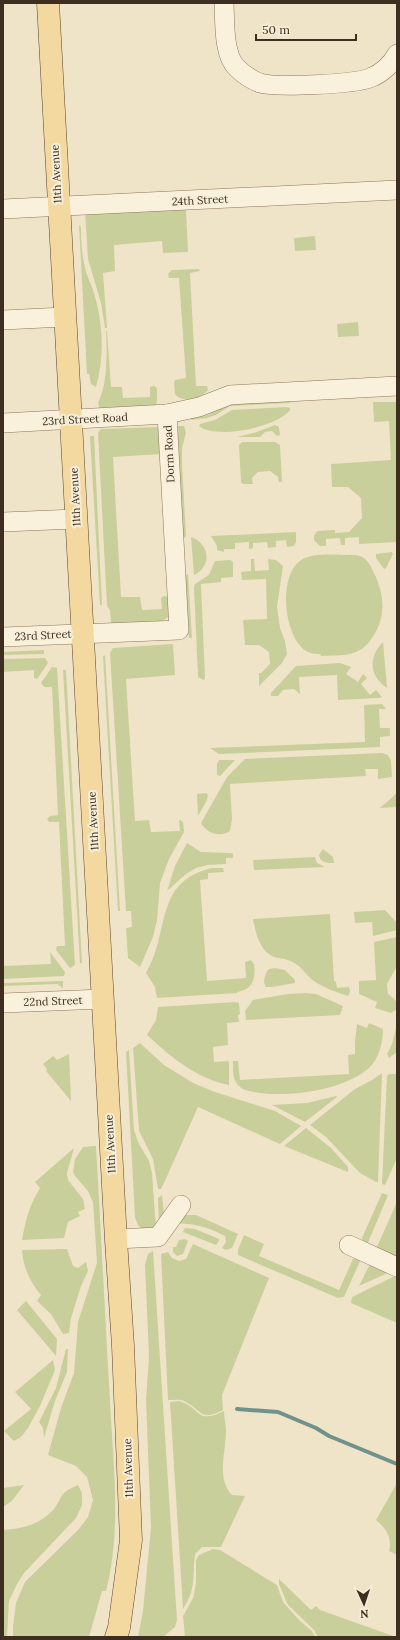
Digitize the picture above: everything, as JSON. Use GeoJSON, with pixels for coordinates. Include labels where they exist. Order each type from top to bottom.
{"type":"FeatureCollection","features":[{"type":"Feature","properties":{"kind":"main road","name":"11th Avenue"},"geometry":{"type":"LineString","coordinates":[[48,3],[64,317],[123,1346],[131,1540],[119,1634]]}},
{"type":"Feature","properties":{"kind":"street"},"geometry":{"type":"LineString","coordinates":[[224,3],[228,48],[236,67],[250,78],[261,83],[280,85],[360,81],[369,78],[386,68],[397,54]]}},
{"type":"Feature","properties":{"kind":"street","name":"24th Street"},"geometry":{"type":"LineString","coordinates":[[3,209],[397,190]]}},
{"type":"Feature","properties":{"kind":"street"},"geometry":{"type":"LineString","coordinates":[[3,320],[64,317]]}},
{"type":"Feature","properties":{"kind":"street","name":"Dorm Road"},"geometry":{"type":"LineString","coordinates":[[82,634],[179,630],[167,414],[199,407],[230,396],[397,386]]}},
{"type":"Feature","properties":{"kind":"street","name":"23rd Street Road"},"geometry":{"type":"LineString","coordinates":[[3,423],[167,414]]}},
{"type":"Feature","properties":{"kind":"street"},"geometry":{"type":"LineString","coordinates":[[3,522],[76,518]]}},
{"type":"Feature","properties":{"kind":"street","name":"23rd Street"},"geometry":{"type":"LineString","coordinates":[[3,637],[82,634]]}},
{"type":"Feature","properties":{"kind":"street","name":"22nd Street"},"geometry":{"type":"LineString","coordinates":[[3,1003],[103,999]]}},
{"type":"Feature","properties":{"kind":"street"},"geometry":{"type":"LineString","coordinates":[[116,1239],[158,1237],[181,1205]]}},
{"type":"Feature","properties":{"kind":"street"},"geometry":{"type":"LineString","coordinates":[[350,1245],[397,1267]]}},
{"type":"Feature","properties":{"kind":"green space"},"geometry":{"type":"Polygon","coordinates":[[[198,209],[186,210],[188,252],[163,253],[162,241],[114,245],[115,271],[103,273],[107,328],[105,328],[101,303],[88,259],[85,211],[198,209]]]}},
{"type":"Feature","properties":{"kind":"green space"},"geometry":{"type":"Polygon","coordinates":[[[79,225],[81,227],[82,250],[85,266],[93,290],[101,326],[101,363],[96,387],[91,384],[89,374],[87,374],[79,225]]]}},
{"type":"Feature","properties":{"kind":"green space"},"geometry":{"type":"Polygon","coordinates":[[[315,236],[316,250],[295,251],[294,238],[315,236]]]}},
{"type":"Feature","properties":{"kind":"green space"},"geometry":{"type":"Polygon","coordinates":[[[199,269],[200,271],[190,273],[196,386],[207,386],[208,390],[192,399],[182,399],[175,394],[174,383],[175,380],[186,378],[179,278],[169,278],[168,274],[172,270],[199,269]]]}},
{"type":"Feature","properties":{"kind":"green space"},"geometry":{"type":"Polygon","coordinates":[[[358,322],[359,336],[338,337],[337,324],[358,322]]]}},
{"type":"Feature","properties":{"kind":"green space"},"geometry":{"type":"Polygon","coordinates":[[[106,331],[111,387],[122,387],[123,398],[150,397],[150,387],[154,386],[157,388],[156,406],[100,410],[98,403],[104,387],[106,368],[106,331]]]}},
{"type":"Feature","properties":{"kind":"green space"},"geometry":{"type":"Polygon","coordinates":[[[290,401],[290,403],[230,406],[216,415],[207,418],[191,420],[190,417],[208,415],[227,404],[290,401]]]}},
{"type":"Feature","properties":{"kind":"green space"},"geometry":{"type":"Polygon","coordinates":[[[373,402],[397,402],[397,542],[359,544],[359,537],[345,538],[345,545],[341,545],[340,538],[326,539],[326,546],[320,546],[314,540],[314,536],[317,531],[335,530],[335,533],[349,532],[362,518],[361,498],[348,487],[332,487],[331,464],[391,460],[389,421],[374,422],[373,402]]]}},
{"type":"Feature","properties":{"kind":"green space"},"geometry":{"type":"Polygon","coordinates":[[[290,408],[290,410],[273,422],[246,430],[219,432],[207,430],[199,426],[200,424],[215,420],[232,410],[290,408]]]}},
{"type":"Feature","properties":{"kind":"green space"},"geometry":{"type":"Polygon","coordinates":[[[275,425],[279,427],[280,435],[277,436],[272,431],[265,432],[260,437],[237,437],[257,432],[275,425]]]}},
{"type":"Feature","properties":{"kind":"green space"},"geometry":{"type":"Polygon","coordinates":[[[176,426],[184,426],[186,433],[182,448],[185,538],[183,537],[176,426]]]}},
{"type":"Feature","properties":{"kind":"green space"},"geometry":{"type":"Polygon","coordinates":[[[160,427],[161,454],[113,457],[121,597],[140,597],[142,610],[162,609],[161,598],[164,596],[169,597],[170,616],[162,621],[109,624],[111,622],[110,610],[107,606],[98,433],[101,429],[160,427]]]}},
{"type":"Feature","properties":{"kind":"green space"},"geometry":{"type":"Polygon","coordinates":[[[90,436],[94,436],[102,605],[100,605],[90,436]]]}},
{"type":"Feature","properties":{"kind":"green space"},"geometry":{"type":"Polygon","coordinates":[[[242,442],[275,442],[280,445],[282,482],[279,482],[278,477],[270,471],[258,472],[252,478],[253,484],[243,484],[241,482],[239,445],[242,442]]]}},
{"type":"Feature","properties":{"kind":"green space"},"geometry":{"type":"Polygon","coordinates":[[[296,532],[296,542],[294,546],[287,547],[286,540],[276,541],[276,547],[268,548],[267,542],[253,543],[253,548],[249,549],[249,542],[235,543],[235,549],[224,549],[224,552],[217,550],[217,546],[211,536],[296,532]]]}},
{"type":"Feature","properties":{"kind":"green space"},"geometry":{"type":"Polygon","coordinates":[[[191,537],[202,544],[206,555],[204,566],[194,575],[191,537]]]}},
{"type":"Feature","properties":{"kind":"green space"},"geometry":{"type":"Polygon","coordinates":[[[392,552],[393,554],[386,568],[384,569],[376,558],[376,554],[392,552]]]}},
{"type":"Feature","properties":{"kind":"green space"},"geometry":{"type":"Polygon","coordinates":[[[325,554],[356,555],[367,561],[379,584],[382,599],[382,613],[378,628],[366,646],[355,652],[346,655],[321,656],[320,654],[310,653],[300,645],[293,635],[286,608],[286,593],[293,568],[306,557],[325,554]]]}},
{"type":"Feature","properties":{"kind":"green space"},"geometry":{"type":"Polygon","coordinates":[[[251,559],[254,559],[255,571],[269,570],[268,559],[276,560],[283,566],[277,607],[280,628],[285,641],[287,654],[282,663],[259,686],[259,673],[261,673],[270,664],[269,652],[259,645],[245,645],[243,620],[267,619],[266,579],[242,580],[241,572],[251,571],[251,559]]]}},
{"type":"Feature","properties":{"kind":"green space"},"geometry":{"type":"Polygon","coordinates":[[[230,560],[233,562],[233,577],[221,578],[221,582],[201,584],[205,679],[203,680],[198,677],[194,587],[195,584],[209,575],[215,561],[230,560]]]}},
{"type":"Feature","properties":{"kind":"green space"},"geometry":{"type":"Polygon","coordinates":[[[188,574],[192,638],[189,638],[185,576],[188,574]]]}},
{"type":"Feature","properties":{"kind":"green space"},"geometry":{"type":"Polygon","coordinates":[[[383,642],[387,688],[377,678],[373,666],[375,654],[383,642]]]}},
{"type":"Feature","properties":{"kind":"green space"},"geometry":{"type":"Polygon","coordinates":[[[173,644],[175,675],[126,679],[135,821],[149,820],[151,832],[180,831],[180,820],[183,822],[184,832],[169,859],[160,883],[157,920],[153,937],[140,967],[128,958],[126,928],[132,927],[131,911],[126,911],[110,653],[113,648],[173,644]]]}},
{"type":"Feature","properties":{"kind":"green space"},"geometry":{"type":"Polygon","coordinates":[[[44,650],[44,654],[3,655],[3,652],[44,650]]]}},
{"type":"Feature","properties":{"kind":"green space"},"geometry":{"type":"Polygon","coordinates":[[[105,655],[120,911],[118,911],[103,656],[105,655]]]}},
{"type":"Feature","properties":{"kind":"green space"},"geometry":{"type":"Polygon","coordinates":[[[45,658],[48,663],[37,679],[34,678],[34,670],[3,672],[3,659],[45,658]]]}},
{"type":"Feature","properties":{"kind":"green space"},"geometry":{"type":"Polygon","coordinates":[[[340,663],[351,667],[346,674],[358,682],[363,674],[367,678],[361,684],[370,695],[376,690],[382,697],[338,700],[337,675],[299,677],[300,694],[294,689],[283,690],[278,696],[271,696],[271,693],[296,666],[340,663]]]}},
{"type":"Feature","properties":{"kind":"green space"},"geometry":{"type":"Polygon","coordinates":[[[52,667],[57,668],[75,965],[70,968],[56,950],[57,946],[65,946],[59,822],[49,822],[47,819],[50,816],[58,815],[52,687],[44,687],[41,683],[52,667]]]}},
{"type":"Feature","properties":{"kind":"green space"},"geometry":{"type":"Polygon","coordinates":[[[63,670],[66,670],[82,963],[80,963],[63,670]]]}},
{"type":"Feature","properties":{"kind":"green space"},"geometry":{"type":"Polygon","coordinates":[[[382,704],[386,709],[379,709],[380,728],[390,728],[390,736],[380,737],[380,747],[219,754],[210,748],[365,742],[364,705],[382,704]]]}},
{"type":"Feature","properties":{"kind":"green space"},"geometry":{"type":"Polygon","coordinates":[[[382,753],[388,755],[391,761],[392,777],[378,779],[378,769],[365,769],[366,776],[230,784],[232,819],[230,831],[222,834],[210,832],[203,827],[201,823],[227,777],[245,759],[382,753]]]}},
{"type":"Feature","properties":{"kind":"green space"},"geometry":{"type":"Polygon","coordinates":[[[219,760],[235,760],[220,776],[217,775],[217,764],[219,760]]]}},
{"type":"Feature","properties":{"kind":"green space"},"geometry":{"type":"Polygon","coordinates":[[[206,793],[208,795],[207,800],[198,816],[197,794],[206,793]]]}},
{"type":"Feature","properties":{"kind":"green space"},"geometry":{"type":"Polygon","coordinates":[[[397,793],[397,807],[380,808],[397,793]]]}},
{"type":"Feature","properties":{"kind":"green space"},"geometry":{"type":"Polygon","coordinates":[[[187,843],[201,852],[231,853],[233,854],[233,858],[226,858],[226,864],[208,865],[196,868],[186,874],[167,891],[175,866],[187,843]]]}},
{"type":"Feature","properties":{"kind":"green space"},"geometry":{"type":"Polygon","coordinates":[[[323,849],[333,857],[334,863],[326,863],[321,860],[319,855],[323,849]]]}},
{"type":"Feature","properties":{"kind":"green space"},"geometry":{"type":"Polygon","coordinates":[[[315,857],[317,863],[325,867],[254,870],[253,860],[315,857]]]}},
{"type":"Feature","properties":{"kind":"green space"},"geometry":{"type":"Polygon","coordinates":[[[212,868],[223,868],[224,872],[208,873],[208,879],[200,880],[207,981],[246,978],[245,962],[251,960],[254,964],[254,978],[247,989],[237,993],[157,998],[155,987],[146,973],[154,957],[166,910],[172,896],[180,884],[193,875],[212,868]]]}},
{"type":"Feature","properties":{"kind":"green space"},"geometry":{"type":"Polygon","coordinates":[[[385,910],[397,923],[397,930],[373,936],[372,922],[355,923],[354,912],[385,910]]]}},
{"type":"Feature","properties":{"kind":"green space"},"geometry":{"type":"Polygon","coordinates":[[[330,914],[334,981],[336,982],[337,988],[349,987],[350,992],[348,996],[330,990],[312,979],[294,963],[272,956],[267,952],[257,937],[253,919],[330,914]]]}},
{"type":"Feature","properties":{"kind":"green space"},"geometry":{"type":"Polygon","coordinates":[[[397,937],[397,966],[387,984],[388,994],[397,1003],[396,1010],[391,1013],[375,1008],[377,1002],[359,994],[359,981],[376,980],[374,942],[397,937]]]}},
{"type":"Feature","properties":{"kind":"green space"},"geometry":{"type":"Polygon","coordinates":[[[50,952],[65,972],[64,976],[3,979],[3,966],[51,964],[50,952]]]}},
{"type":"Feature","properties":{"kind":"green space"},"geometry":{"type":"Polygon","coordinates":[[[275,968],[285,970],[295,980],[295,983],[266,987],[264,978],[266,973],[269,969],[275,968]]]}},
{"type":"Feature","properties":{"kind":"green space"},"geometry":{"type":"Polygon","coordinates":[[[63,981],[63,988],[57,984],[3,986],[3,983],[63,981]]]}},
{"type":"Feature","properties":{"kind":"green space"},"geometry":{"type":"Polygon","coordinates":[[[288,994],[316,994],[343,1006],[340,1015],[246,1020],[245,1011],[253,1000],[288,994]]]}},
{"type":"Feature","properties":{"kind":"green space"},"geometry":{"type":"Polygon","coordinates":[[[239,1003],[239,1022],[227,1023],[228,1045],[213,1047],[214,1062],[229,1061],[229,1085],[206,1078],[185,1066],[147,1035],[156,1020],[158,1007],[239,1003]]]}},
{"type":"Feature","properties":{"kind":"green space"},"geometry":{"type":"Polygon","coordinates":[[[369,1023],[383,1029],[381,1045],[375,1060],[369,1068],[358,1076],[330,1087],[298,1093],[267,1094],[244,1090],[237,1085],[234,1075],[233,1061],[238,1061],[240,1080],[349,1074],[348,1055],[355,1054],[357,1024],[367,1028],[369,1023]]]}},
{"type":"Feature","properties":{"kind":"green space"},"geometry":{"type":"Polygon","coordinates":[[[396,1028],[397,1052],[389,1058],[387,1054],[392,1044],[396,1028]]]}},
{"type":"Feature","properties":{"kind":"green space"},"geometry":{"type":"Polygon","coordinates":[[[140,1043],[164,1065],[193,1083],[215,1092],[275,1111],[301,1126],[280,1144],[198,1107],[164,1183],[161,1189],[158,1189],[153,1159],[139,1131],[133,1048],[140,1043]]]}},
{"type":"Feature","properties":{"kind":"green space"},"geometry":{"type":"Polygon","coordinates":[[[129,1050],[134,1130],[138,1142],[149,1161],[152,1173],[156,1229],[142,1229],[138,1225],[135,1217],[126,1052],[129,1050]]]}},
{"type":"Feature","properties":{"kind":"green space"},"geometry":{"type":"Polygon","coordinates":[[[69,1054],[71,1101],[46,1071],[47,1069],[43,1064],[53,1056],[57,1060],[69,1054]]]}},
{"type":"Feature","properties":{"kind":"green space"},"geometry":{"type":"Polygon","coordinates":[[[382,1073],[378,1182],[376,1182],[360,1173],[326,1137],[310,1125],[355,1089],[382,1073]]]}},
{"type":"Feature","properties":{"kind":"green space"},"geometry":{"type":"Polygon","coordinates":[[[389,1074],[397,1074],[397,1158],[385,1185],[382,1184],[387,1076],[389,1074]]]}},
{"type":"Feature","properties":{"kind":"green space"},"geometry":{"type":"Polygon","coordinates":[[[337,1097],[305,1122],[272,1105],[307,1103],[337,1097]]]}},
{"type":"Feature","properties":{"kind":"green space"},"geometry":{"type":"Polygon","coordinates":[[[306,1128],[331,1148],[348,1167],[348,1172],[284,1146],[306,1128]]]}},
{"type":"Feature","properties":{"kind":"green space"},"geometry":{"type":"Polygon","coordinates":[[[96,1146],[115,1496],[114,1544],[111,1568],[106,1591],[102,1591],[89,1637],[13,1637],[16,1603],[25,1582],[78,1530],[88,1517],[93,1500],[87,1477],[76,1466],[48,1455],[61,1408],[74,1373],[78,1322],[97,1263],[93,1202],[88,1191],[73,1172],[75,1159],[83,1147],[96,1146]]]}},
{"type":"Feature","properties":{"kind":"green space"},"geometry":{"type":"Polygon","coordinates":[[[74,1148],[67,1173],[68,1180],[83,1199],[85,1209],[78,1212],[80,1216],[68,1222],[64,1238],[22,1240],[28,1213],[40,1188],[35,1182],[74,1148]]]}},
{"type":"Feature","properties":{"kind":"green space"},"geometry":{"type":"Polygon","coordinates":[[[382,1193],[388,1195],[367,1245],[363,1243],[362,1238],[382,1193]]]}},
{"type":"Feature","properties":{"kind":"green space"},"geometry":{"type":"Polygon","coordinates":[[[162,1195],[164,1215],[196,1215],[238,1234],[232,1248],[226,1250],[222,1248],[226,1242],[225,1236],[208,1228],[186,1224],[159,1224],[158,1198],[162,1195]]]}},
{"type":"Feature","properties":{"kind":"green space"},"geometry":{"type":"Polygon","coordinates":[[[397,1202],[397,1257],[376,1249],[397,1202]]]}},
{"type":"Feature","properties":{"kind":"green space"},"geometry":{"type":"Polygon","coordinates":[[[185,1228],[195,1229],[219,1239],[219,1241],[216,1245],[183,1232],[185,1228]]]}},
{"type":"Feature","properties":{"kind":"green space"},"geometry":{"type":"Polygon","coordinates":[[[244,1235],[264,1244],[259,1256],[339,1290],[353,1259],[361,1259],[344,1297],[338,1298],[238,1255],[238,1250],[244,1235]]]}},
{"type":"Feature","properties":{"kind":"green space"},"geometry":{"type":"Polygon","coordinates":[[[185,1239],[188,1241],[183,1254],[177,1256],[173,1252],[173,1247],[176,1247],[179,1240],[185,1239]]]}},
{"type":"Feature","properties":{"kind":"green space"},"geometry":{"type":"Polygon","coordinates":[[[193,1244],[269,1278],[222,1395],[223,1410],[209,1415],[205,1415],[182,1400],[168,1400],[161,1254],[168,1252],[172,1258],[179,1261],[186,1259],[193,1244]]]}},
{"type":"Feature","properties":{"kind":"green space"},"geometry":{"type":"Polygon","coordinates":[[[67,1249],[73,1266],[78,1268],[86,1262],[88,1271],[81,1286],[71,1318],[69,1333],[63,1334],[51,1314],[37,1301],[41,1295],[28,1274],[22,1250],[67,1249]]]}},
{"type":"Feature","properties":{"kind":"green space"},"geometry":{"type":"Polygon","coordinates":[[[153,1251],[177,1620],[175,1627],[163,1637],[138,1637],[143,1611],[151,1527],[146,1400],[149,1357],[145,1265],[148,1254],[153,1251]]]}},
{"type":"Feature","properties":{"kind":"green space"},"geometry":{"type":"Polygon","coordinates":[[[370,1264],[390,1272],[359,1286],[370,1264]]]}},
{"type":"Feature","properties":{"kind":"green space"},"geometry":{"type":"Polygon","coordinates":[[[397,1275],[397,1323],[351,1303],[352,1297],[397,1275]]]}},
{"type":"Feature","properties":{"kind":"green space"},"geometry":{"type":"Polygon","coordinates":[[[26,1301],[57,1339],[56,1356],[17,1310],[26,1301]]]}},
{"type":"Feature","properties":{"kind":"green space"},"geometry":{"type":"Polygon","coordinates":[[[66,1349],[68,1349],[67,1372],[55,1401],[44,1438],[43,1428],[39,1422],[56,1388],[66,1349]]]}},
{"type":"Feature","properties":{"kind":"green space"},"geometry":{"type":"Polygon","coordinates":[[[53,1360],[55,1370],[40,1406],[28,1428],[21,1437],[14,1441],[4,1431],[31,1409],[15,1392],[53,1360]]]}},
{"type":"Feature","properties":{"kind":"green space"},"geometry":{"type":"Polygon","coordinates":[[[179,1401],[192,1407],[203,1416],[215,1415],[224,1411],[226,1439],[223,1464],[224,1481],[232,1495],[245,1496],[221,1547],[202,1547],[195,1554],[192,1588],[183,1609],[170,1402],[179,1401]]]}},
{"type":"Feature","properties":{"kind":"green space"},"geometry":{"type":"Polygon","coordinates":[[[397,1483],[397,1555],[389,1551],[390,1542],[388,1534],[376,1520],[397,1483]]]}},
{"type":"Feature","properties":{"kind":"green space"},"geometry":{"type":"Polygon","coordinates":[[[24,1485],[12,1501],[3,1507],[3,1488],[24,1485]]]}},
{"type":"Feature","properties":{"kind":"green space"},"geometry":{"type":"Polygon","coordinates":[[[78,1485],[82,1493],[82,1505],[76,1518],[24,1573],[17,1584],[9,1601],[7,1637],[3,1637],[3,1530],[24,1527],[37,1522],[54,1509],[64,1493],[78,1485]]]}},
{"type":"Feature","properties":{"kind":"green space"},"geometry":{"type":"Polygon","coordinates":[[[213,1549],[220,1550],[277,1585],[283,1602],[299,1620],[312,1631],[315,1637],[185,1637],[183,1616],[193,1598],[196,1583],[196,1560],[199,1555],[213,1549]]]}},
{"type":"Feature","properties":{"kind":"green space"},"geometry":{"type":"Polygon","coordinates":[[[279,1579],[311,1610],[316,1606],[320,1610],[396,1637],[318,1637],[314,1630],[288,1605],[279,1584],[279,1579]]]}},
{"type":"Feature","properties":{"kind":"waterway"},"geometry":{"type":"LineString","coordinates":[[237,1409],[278,1412],[316,1428],[329,1436],[397,1464]]}}]}
